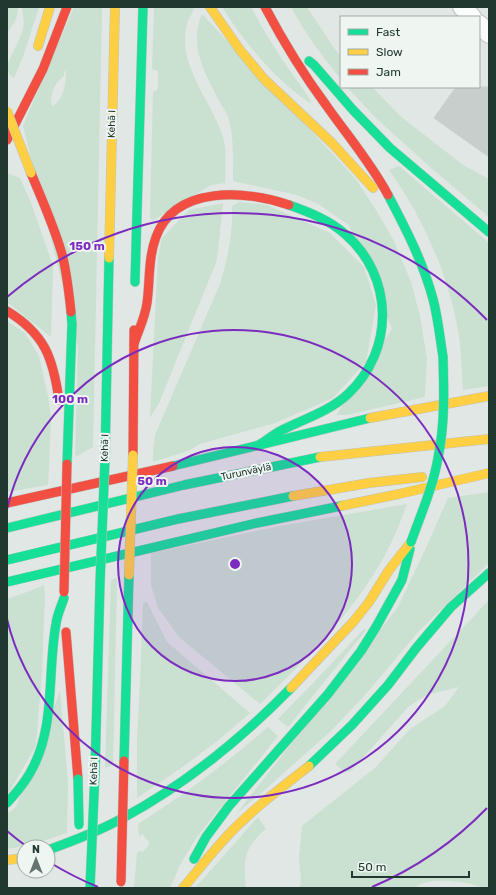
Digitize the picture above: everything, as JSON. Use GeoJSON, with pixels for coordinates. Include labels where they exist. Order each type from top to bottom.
{"type":"FeatureCollection","features":[{"type":"Feature","properties":{"kind":"highway"},"geometry":{"type":"LineString","coordinates":[[37,52],[50,7]]}},
{"type":"Feature","properties":{"kind":"highway"},"geometry":{"type":"LineString","coordinates":[[7,140],[43,69],[67,7]]}},
{"type":"Feature","properties":{"kind":"highway","name":"Kehä I"},"geometry":{"type":"LineString","coordinates":[[90,888],[105,459],[115,7]]}},
{"type":"Feature","properties":{"kind":"highway"},"geometry":{"type":"LineString","coordinates":[[135,289],[143,7]]}},
{"type":"Feature","properties":{"kind":"highway"},"geometry":{"type":"LineString","coordinates":[[210,7],[240,50],[264,79],[332,143],[365,181],[396,210]]}},
{"type":"Feature","properties":{"kind":"highway"},"geometry":{"type":"LineString","coordinates":[[182,888],[196,854],[213,826],[240,792],[344,675],[386,611],[404,574],[411,542],[425,505],[438,458],[442,425],[443,357],[433,300],[424,271],[409,235],[376,173],[325,104],[283,40],[265,7]]}},
{"type":"Feature","properties":{"kind":"highway"},"geometry":{"type":"LineString","coordinates":[[283,40],[314,65],[353,110],[390,148],[489,232]]}},
{"type":"Feature","properties":{"kind":"highway"},"geometry":{"type":"LineString","coordinates":[[7,121],[21,93]]}},
{"type":"Feature","properties":{"kind":"highway"},"geometry":{"type":"LineString","coordinates":[[7,111],[50,219],[62,254],[68,282],[72,324],[64,595],[69,679],[78,779],[78,848]]}},
{"type":"Feature","properties":{"kind":"highway"},"geometry":{"type":"LineString","coordinates":[[134,344],[146,304],[152,252],[158,231],[166,219],[187,203],[200,198],[230,194],[271,199],[295,206],[321,217],[344,233],[361,250],[372,266],[380,286],[383,306],[382,328],[377,349],[369,369],[355,387],[336,404],[311,418],[282,430],[259,445]]}},
{"type":"Feature","properties":{"kind":"highway"},"geometry":{"type":"LineString","coordinates":[[7,312],[27,324],[40,338],[51,359],[57,379],[61,413],[68,434]]}},
{"type":"Feature","properties":{"kind":"highway"},"geometry":{"type":"LineString","coordinates":[[120,885],[133,455],[135,312]]}},
{"type":"Feature","properties":{"kind":"highway"},"geometry":{"type":"LineString","coordinates":[[7,503],[180,465],[367,419],[461,400],[489,396]]}},
{"type":"Feature","properties":{"kind":"highway","name":"Turunväylä"},"geometry":{"type":"LineString","coordinates":[[7,528],[184,485],[315,458],[489,439]]}},
{"type":"Feature","properties":{"kind":"highway"},"geometry":{"type":"LineString","coordinates":[[7,560],[208,512],[300,495],[399,479],[489,473]]}},
{"type":"Feature","properties":{"kind":"highway"},"geometry":{"type":"LineString","coordinates":[[7,582],[250,524],[399,494],[489,473]]}},
{"type":"Feature","properties":{"kind":"highway"},"geometry":{"type":"LineString","coordinates":[[56,847],[102,829],[149,803],[180,782],[251,726],[296,685],[334,644],[366,606],[390,569],[411,542]]}},
{"type":"Feature","properties":{"kind":"highway"},"geometry":{"type":"LineString","coordinates":[[182,888],[230,833],[262,803],[312,764],[352,725],[388,685],[417,647],[451,607],[489,573]]}},
{"type":"Feature","properties":{"kind":"highway"},"geometry":{"type":"LineString","coordinates":[[7,803],[19,791],[30,776],[42,746],[46,726],[56,622],[64,595]]}},
{"type":"Feature","properties":{"kind":"street"},"geometry":{"type":"LineString","coordinates":[[462,7],[471,16]]}},
{"type":"Feature","properties":{"kind":"street"},"geometry":{"type":"LineString","coordinates":[[480,25],[489,34]]}},
{"type":"Feature","properties":{"kind":"green space"},"geometry":{"type":"Polygon","coordinates":[[[7,7],[18,7],[18,11],[13,24],[7,33],[7,7]]]}},
{"type":"Feature","properties":{"kind":"green space"},"geometry":{"type":"Polygon","coordinates":[[[22,7],[39,7],[24,54],[14,78],[9,74],[7,65],[22,33],[24,24],[22,7]]]}},
{"type":"Feature","properties":{"kind":"green space"},"geometry":{"type":"Polygon","coordinates":[[[74,7],[102,7],[93,447],[75,457],[78,347],[23,126],[74,7]],[[66,70],[64,72],[64,76],[58,82],[52,93],[52,106],[56,104],[64,91],[66,70]]]}},
{"type":"Feature","properties":{"kind":"green space"},"geometry":{"type":"Polygon","coordinates":[[[154,7],[195,7],[188,21],[185,36],[186,51],[196,80],[223,137],[226,160],[225,183],[211,185],[152,221],[150,214],[153,92],[158,89],[158,71],[152,69],[154,7]]]}},
{"type":"Feature","properties":{"kind":"green space"},"geometry":{"type":"Polygon","coordinates":[[[222,7],[251,7],[279,55],[311,102],[310,103],[284,83],[261,60],[240,34],[222,7]]]}},
{"type":"Feature","properties":{"kind":"green space"},"geometry":{"type":"Polygon","coordinates":[[[291,7],[307,7],[340,55],[340,78],[327,62],[302,26],[291,7]]]}},
{"type":"Feature","properties":{"kind":"green space"},"geometry":{"type":"Polygon","coordinates":[[[202,14],[355,178],[376,210],[394,241],[411,282],[420,316],[427,359],[425,397],[347,415],[336,415],[392,329],[349,225],[318,204],[297,195],[233,181],[233,158],[229,120],[208,80],[200,59],[197,37],[198,25],[202,14]]]}},
{"type":"Feature","properties":{"kind":"green space"},"geometry":{"type":"Polygon","coordinates":[[[348,88],[373,88],[400,116],[463,165],[489,179],[489,217],[429,166],[377,119],[348,88]]]}},
{"type":"Feature","properties":{"kind":"green space"},"geometry":{"type":"Polygon","coordinates":[[[399,166],[489,243],[489,386],[463,390],[459,335],[449,291],[442,270],[424,228],[402,189],[389,170],[399,166]]]}},
{"type":"Feature","properties":{"kind":"green space"},"geometry":{"type":"Polygon","coordinates":[[[7,174],[20,178],[31,203],[53,266],[51,337],[7,302],[7,174]]]}},
{"type":"Feature","properties":{"kind":"green space"},"geometry":{"type":"Polygon","coordinates":[[[239,202],[267,205],[330,233],[364,267],[376,305],[366,362],[333,398],[275,423],[200,444],[188,451],[153,462],[155,435],[220,284],[232,226],[232,206],[239,202]]]}},
{"type":"Feature","properties":{"kind":"green space"},"geometry":{"type":"Polygon","coordinates":[[[223,203],[217,260],[159,403],[150,418],[158,257],[162,238],[189,210],[223,203]]]}},
{"type":"Feature","properties":{"kind":"green space"},"geometry":{"type":"Polygon","coordinates":[[[7,321],[25,333],[39,356],[49,401],[51,420],[48,485],[7,492],[7,321]]]}},
{"type":"Feature","properties":{"kind":"green space"},"geometry":{"type":"Polygon","coordinates":[[[489,492],[489,563],[419,631],[365,695],[330,732],[237,813],[398,607],[448,498],[489,492]]]}},
{"type":"Feature","properties":{"kind":"green space"},"geometry":{"type":"Polygon","coordinates":[[[407,504],[400,523],[379,565],[350,608],[316,648],[260,704],[179,637],[158,608],[151,585],[151,553],[280,526],[407,504]]]}},
{"type":"Feature","properties":{"kind":"green space"},"geometry":{"type":"Polygon","coordinates":[[[117,578],[113,765],[105,768],[111,580],[117,578]]]}},
{"type":"Feature","properties":{"kind":"green space"},"geometry":{"type":"Polygon","coordinates":[[[44,585],[45,597],[42,672],[36,745],[7,796],[7,599],[44,585]]]}},
{"type":"Feature","properties":{"kind":"green space"},"geometry":{"type":"Polygon","coordinates":[[[489,600],[489,888],[450,881],[434,881],[427,882],[415,888],[299,888],[301,882],[299,857],[302,826],[376,767],[410,729],[445,706],[459,687],[430,694],[408,707],[351,771],[345,772],[335,764],[489,600]]]}},
{"type":"Feature","properties":{"kind":"green space"},"geometry":{"type":"Polygon","coordinates":[[[147,602],[167,642],[250,713],[216,742],[137,798],[137,739],[143,603],[147,602]]]}},
{"type":"Feature","properties":{"kind":"green space"},"geometry":{"type":"Polygon","coordinates":[[[364,629],[366,630],[288,727],[278,719],[317,679],[364,629]]]}},
{"type":"Feature","properties":{"kind":"green space"},"geometry":{"type":"Polygon","coordinates":[[[60,691],[68,782],[67,833],[48,839],[16,839],[16,847],[7,849],[7,814],[16,807],[60,691]]]}},
{"type":"Feature","properties":{"kind":"green space"},"geometry":{"type":"Polygon","coordinates":[[[268,727],[278,736],[196,838],[180,865],[170,888],[134,888],[137,853],[140,851],[143,852],[149,845],[148,840],[143,834],[139,836],[138,824],[205,778],[268,727]]]}},
{"type":"Feature","properties":{"kind":"green space"},"geometry":{"type":"Polygon","coordinates":[[[258,817],[266,829],[249,848],[245,862],[246,888],[195,888],[258,817]]]}},
{"type":"Feature","properties":{"kind":"building"},"geometry":{"type":"Polygon","coordinates":[[[489,87],[489,157],[434,118],[455,88],[489,87]]]}},
{"type":"Feature","properties":{"kind":"traffic: fast"},"geometry":{"type":"LineString","coordinates":[[135,282],[143,7]]}},
{"type":"Feature","properties":{"kind":"traffic: fast"},"geometry":{"type":"LineString","coordinates":[[309,61],[390,148],[489,232]]}},
{"type":"Feature","properties":{"kind":"traffic: fast"},"geometry":{"type":"LineString","coordinates":[[388,195],[414,246],[429,285],[436,313],[443,357]]}},
{"type":"Feature","properties":{"kind":"traffic: fast"},"geometry":{"type":"LineString","coordinates":[[259,445],[276,433],[325,410],[348,394],[363,376],[374,356],[381,335],[382,313],[380,291],[373,271],[361,251],[339,229],[326,221],[289,205]]}},
{"type":"Feature","properties":{"kind":"traffic: fast"},"geometry":{"type":"LineString","coordinates":[[105,459],[109,258]]}},
{"type":"Feature","properties":{"kind":"traffic: fast"},"geometry":{"type":"LineString","coordinates":[[67,464],[72,324],[71,312]]}},
{"type":"Feature","properties":{"kind":"traffic: fast"},"geometry":{"type":"LineString","coordinates":[[411,542],[436,469],[442,433],[444,408],[443,357]]}},
{"type":"Feature","properties":{"kind":"traffic: fast"},"geometry":{"type":"LineString","coordinates":[[173,466],[370,418]]}},
{"type":"Feature","properties":{"kind":"traffic: fast"},"geometry":{"type":"LineString","coordinates":[[7,528],[184,485],[320,457]]}},
{"type":"Feature","properties":{"kind":"traffic: fast"},"geometry":{"type":"LineString","coordinates":[[100,583],[105,459]]}},
{"type":"Feature","properties":{"kind":"traffic: fast"},"geometry":{"type":"LineString","coordinates":[[7,560],[178,519],[293,496]]}},
{"type":"Feature","properties":{"kind":"traffic: fast"},"geometry":{"type":"LineString","coordinates":[[7,582],[257,523],[341,506]]}},
{"type":"Feature","properties":{"kind":"traffic: fast"},"geometry":{"type":"LineString","coordinates":[[194,859],[206,837],[229,806],[328,694],[361,651],[402,580],[410,549]]}},
{"type":"Feature","properties":{"kind":"traffic: fast"},"geometry":{"type":"LineString","coordinates":[[309,766],[352,725],[388,685],[417,647],[451,607],[489,573]]}},
{"type":"Feature","properties":{"kind":"traffic: fast"},"geometry":{"type":"LineString","coordinates":[[124,761],[129,575]]}},
{"type":"Feature","properties":{"kind":"traffic: fast"},"geometry":{"type":"LineString","coordinates":[[95,772],[100,583]]}},
{"type":"Feature","properties":{"kind":"traffic: fast"},"geometry":{"type":"LineString","coordinates":[[7,803],[29,775],[39,754],[48,718],[53,643],[56,624],[64,598]]}},
{"type":"Feature","properties":{"kind":"traffic: fast"},"geometry":{"type":"LineString","coordinates":[[56,847],[112,824],[167,792],[232,743],[291,688]]}},
{"type":"Feature","properties":{"kind":"traffic: fast"},"geometry":{"type":"LineString","coordinates":[[90,888],[95,772]]}},
{"type":"Feature","properties":{"kind":"traffic: fast"},"geometry":{"type":"LineString","coordinates":[[78,779],[79,825]]}},
{"type":"Feature","properties":{"kind":"traffic: slow"},"geometry":{"type":"LineString","coordinates":[[38,46],[50,7]]}},
{"type":"Feature","properties":{"kind":"traffic: slow"},"geometry":{"type":"LineString","coordinates":[[109,258],[115,7]]}},
{"type":"Feature","properties":{"kind":"traffic: slow"},"geometry":{"type":"LineString","coordinates":[[210,7],[240,50],[264,79],[332,143],[373,188]]}},
{"type":"Feature","properties":{"kind":"traffic: slow"},"geometry":{"type":"LineString","coordinates":[[7,111],[31,173]]}},
{"type":"Feature","properties":{"kind":"traffic: slow"},"geometry":{"type":"LineString","coordinates":[[370,418],[489,396]]}},
{"type":"Feature","properties":{"kind":"traffic: slow"},"geometry":{"type":"LineString","coordinates":[[320,457],[489,439]]}},
{"type":"Feature","properties":{"kind":"traffic: slow"},"geometry":{"type":"LineString","coordinates":[[129,575],[133,455]]}},
{"type":"Feature","properties":{"kind":"traffic: slow"},"geometry":{"type":"LineString","coordinates":[[341,506],[489,473]]}},
{"type":"Feature","properties":{"kind":"traffic: slow"},"geometry":{"type":"LineString","coordinates":[[293,496],[369,483],[422,477]]}},
{"type":"Feature","properties":{"kind":"traffic: slow"},"geometry":{"type":"LineString","coordinates":[[291,688],[354,621],[369,602],[389,570],[411,542]]}},
{"type":"Feature","properties":{"kind":"traffic: slow"},"geometry":{"type":"LineString","coordinates":[[183,888],[217,847],[238,825],[268,798],[309,766]]}},
{"type":"Feature","properties":{"kind":"traffic: slow"},"geometry":{"type":"LineString","coordinates":[[7,860],[16,859]]}},
{"type":"Feature","properties":{"kind":"traffic: jam"},"geometry":{"type":"LineString","coordinates":[[7,140],[43,69],[67,7]]}},
{"type":"Feature","properties":{"kind":"traffic: jam"},"geometry":{"type":"LineString","coordinates":[[265,7],[301,69],[366,160],[388,195]]}},
{"type":"Feature","properties":{"kind":"traffic: jam"},"geometry":{"type":"LineString","coordinates":[[31,173],[52,223],[62,254],[67,276],[71,312]]}},
{"type":"Feature","properties":{"kind":"traffic: jam"},"geometry":{"type":"LineString","coordinates":[[134,344],[146,309],[153,245],[165,220],[179,208],[195,200],[214,196],[253,196],[289,205]]}},
{"type":"Feature","properties":{"kind":"traffic: jam"},"geometry":{"type":"LineString","coordinates":[[7,311],[30,329],[39,338],[45,348],[54,372],[59,400]]}},
{"type":"Feature","properties":{"kind":"traffic: jam"},"geometry":{"type":"LineString","coordinates":[[133,455],[134,330]]}},
{"type":"Feature","properties":{"kind":"traffic: jam"},"geometry":{"type":"LineString","coordinates":[[64,592],[67,464]]}},
{"type":"Feature","properties":{"kind":"traffic: jam"},"geometry":{"type":"LineString","coordinates":[[7,503],[173,466]]}},
{"type":"Feature","properties":{"kind":"traffic: jam"},"geometry":{"type":"LineString","coordinates":[[66,632],[78,779]]}},
{"type":"Feature","properties":{"kind":"traffic: jam"},"geometry":{"type":"LineString","coordinates":[[121,882],[124,761]]}}]}
